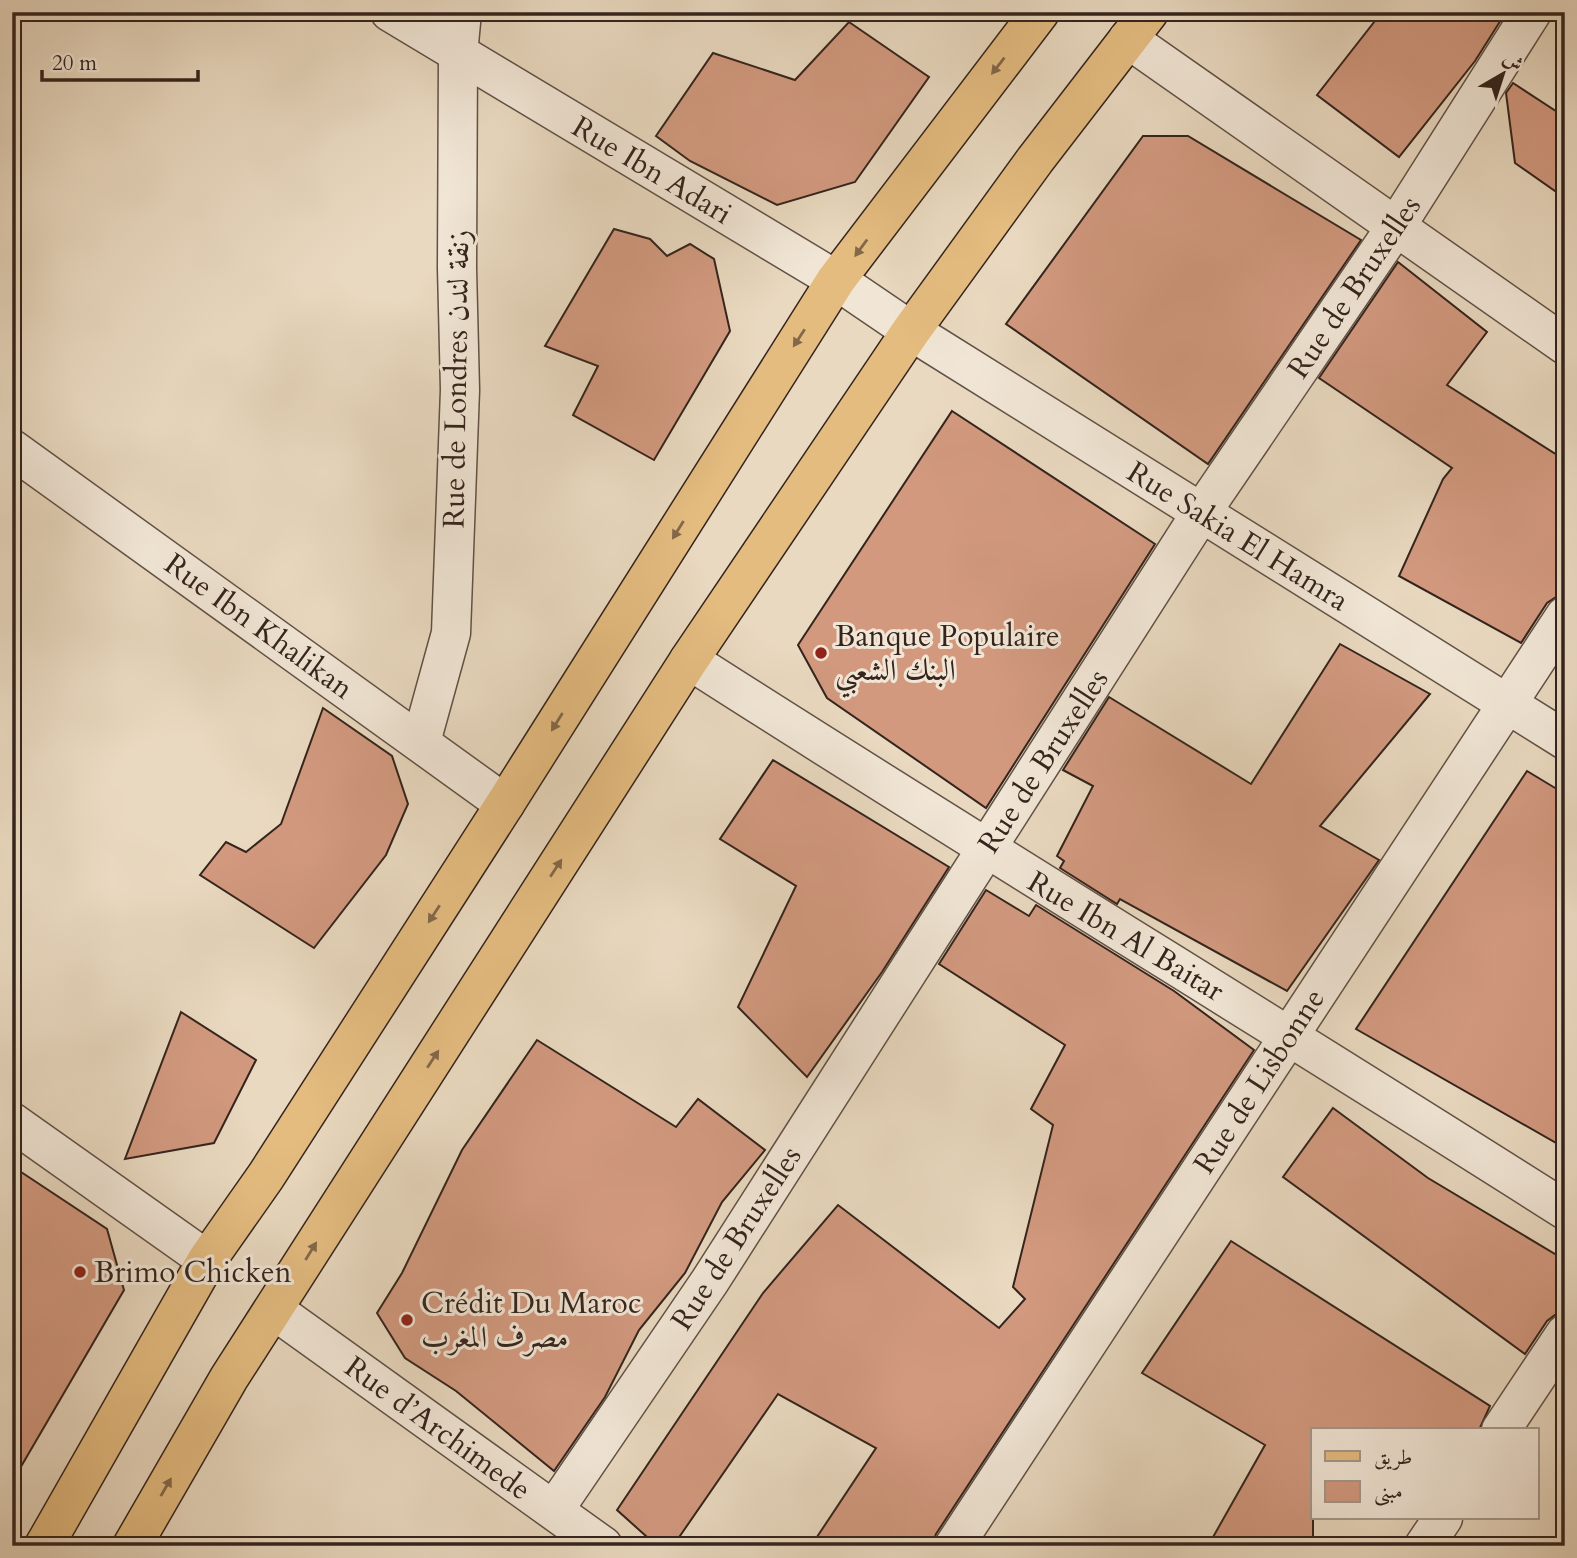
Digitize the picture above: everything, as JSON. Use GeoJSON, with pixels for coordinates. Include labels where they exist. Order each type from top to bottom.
{"type":"FeatureCollection","features":[{"type":"Feature","properties":{"kind":"main road"},"geometry":{"type":"LineString","coordinates":[[44,1546],[206,1260],[266,1176],[836,280],[1040,12]]}},
{"type":"Feature","properties":{"kind":"main road"},"geometry":{"type":"LineString","coordinates":[[132,1546],[229,1378],[689,660],[911,331],[1035,160],[1139,25]]}},
{"type":"Feature","properties":{"kind":"street","name":"Rue Ibn Adari"},"geometry":{"type":"LineString","coordinates":[[390,12],[836,280],[911,331]]}},
{"type":"Feature","properties":{"kind":"street","name":"Rue de Londres زنقة لندن"},"geometry":{"type":"LineString","coordinates":[[421,742],[451,633],[460,390],[457,268],[458,54],[462,12]]}},
{"type":"Feature","properties":{"kind":"street","name":"Rue de Bruxelles"},"geometry":{"type":"LineString","coordinates":[[554,1510],[710,1281],[1201,513],[1395,228],[1532,12]]}},
{"type":"Feature","properties":{"kind":"street"},"geometry":{"type":"LineString","coordinates":[[1139,25],[1395,228],[1565,345]]}},
{"type":"Feature","properties":{"kind":"street","name":"Rue Sakia El Hamra"},"geometry":{"type":"LineString","coordinates":[[911,331],[1565,740]]}},
{"type":"Feature","properties":{"kind":"street","name":"Rue Ibn Khalikan"},"geometry":{"type":"LineString","coordinates":[[12,449],[505,804]]}},
{"type":"Feature","properties":{"kind":"street","name":"Rue de Lisbonne"},"geometry":{"type":"LineString","coordinates":[[954,1546],[1565,616]]}},
{"type":"Feature","properties":{"kind":"street","name":"Rue Ibn Al Baitar"},"geometry":{"type":"LineString","coordinates":[[689,660],[986,850],[1290,1036],[1565,1210]]}},
{"type":"Feature","properties":{"kind":"street"},"geometry":{"type":"LineString","coordinates":[[12,1122],[206,1260]]}},
{"type":"Feature","properties":{"kind":"street","name":"Rue d’Archimede"},"geometry":{"type":"LineString","coordinates":[[274,1310],[603,1546]]}},
{"type":"Feature","properties":{"kind":"street"},"geometry":{"type":"LineString","coordinates":[[1502,1428],[1565,1334]]}},
{"type":"Feature","properties":{"kind":"street"},"geometry":{"type":"LineString","coordinates":[[1424,1546],[1442,1520]]}},
{"type":"Feature","properties":{"kind":"building"},"geometry":{"type":"Polygon","coordinates":[[[1382,12],[1506,12],[1475,61],[1399,157],[1317,95],[1382,12]]]}},
{"type":"Feature","properties":{"kind":"building"},"geometry":{"type":"Polygon","coordinates":[[[849,22],[929,77],[855,182],[777,205],[690,161],[656,136],[713,53],[795,80],[849,22]]]}},
{"type":"Feature","properties":{"kind":"building"},"geometry":{"type":"Polygon","coordinates":[[[1513,83],[1565,117],[1565,198],[1515,163],[1506,93],[1513,83]]]}},
{"type":"Feature","properties":{"kind":"building"},"geometry":{"type":"Polygon","coordinates":[[[1143,136],[1188,136],[1361,240],[1208,464],[1006,324],[1143,136]]]}},
{"type":"Feature","properties":{"kind":"building"},"geometry":{"type":"Polygon","coordinates":[[[614,229],[650,239],[667,256],[690,244],[714,259],[730,331],[654,460],[573,415],[598,366],[545,346],[614,229]]]}},
{"type":"Feature","properties":{"kind":"building"},"geometry":{"type":"Polygon","coordinates":[[[1398,262],[1487,332],[1447,385],[1565,460],[1565,591],[1547,603],[1521,643],[1399,576],[1443,479],[1452,468],[1319,378],[1398,262]]]}},
{"type":"Feature","properties":{"kind":"building"},"geometry":{"type":"Polygon","coordinates":[[[952,411],[1155,544],[986,808],[827,698],[798,645],[952,411]]]}},
{"type":"Feature","properties":{"kind":"building"},"geometry":{"type":"Polygon","coordinates":[[[1340,644],[1430,694],[1320,826],[1379,860],[1287,991],[1120,899],[1117,904],[1060,868],[1064,861],[1057,856],[1093,786],[1063,770],[1109,697],[1251,784],[1340,644]]]}},
{"type":"Feature","properties":{"kind":"building"},"geometry":{"type":"Polygon","coordinates":[[[323,708],[392,756],[408,804],[386,855],[314,948],[200,875],[226,842],[246,852],[281,824],[323,708]]]}},
{"type":"Feature","properties":{"kind":"building"},"geometry":{"type":"Polygon","coordinates":[[[773,760],[949,867],[882,972],[807,1077],[738,1007],[796,886],[720,839],[773,760]]]}},
{"type":"Feature","properties":{"kind":"building"},"geometry":{"type":"Polygon","coordinates":[[[1527,771],[1565,794],[1565,1148],[1356,1029],[1527,771]]]}},
{"type":"Feature","properties":{"kind":"building"},"geometry":{"type":"Polygon","coordinates":[[[986,890],[1029,916],[1036,905],[1174,991],[1254,1050],[936,1534],[932,1546],[811,1546],[876,1448],[778,1394],[673,1546],[657,1546],[617,1510],[763,1293],[838,1205],[999,1328],[1025,1299],[1013,1287],[1053,1125],[1031,1109],[1065,1045],[939,964],[986,890]]]}},
{"type":"Feature","properties":{"kind":"building"},"geometry":{"type":"Polygon","coordinates":[[[181,1012],[256,1060],[214,1143],[125,1159],[181,1012]]]}},
{"type":"Feature","properties":{"kind":"building"},"geometry":{"type":"Polygon","coordinates":[[[537,1040],[676,1127],[698,1099],[765,1150],[722,1202],[685,1273],[639,1330],[605,1397],[554,1471],[456,1391],[405,1358],[377,1313],[402,1273],[462,1150],[537,1040]]]}},
{"type":"Feature","properties":{"kind":"building"},"geometry":{"type":"Polygon","coordinates":[[[1333,1108],[1428,1178],[1565,1260],[1565,1312],[1547,1321],[1525,1354],[1283,1177],[1333,1108]]]}},
{"type":"Feature","properties":{"kind":"building"},"geometry":{"type":"Polygon","coordinates":[[[12,1166],[107,1229],[124,1290],[12,1482],[12,1166]]]}},
{"type":"Feature","properties":{"kind":"building"},"geometry":{"type":"Polygon","coordinates":[[[1231,1241],[1490,1406],[1480,1428],[1311,1428],[1313,1546],[1208,1546],[1265,1445],[1142,1373],[1231,1241]]]}},
{"type":"Feature","properties":{"kind":"place","name":"Banque Populaire البنك الشعبي"},"geometry":{"type":"Point","coordinates":[821,653]}},
{"type":"Feature","properties":{"kind":"place","name":"Brimo Chicken"},"geometry":{"type":"Point","coordinates":[80,1272]}},
{"type":"Feature","properties":{"kind":"place","name":"Crédit Du Maroc مصرف المغرب"},"geometry":{"type":"Point","coordinates":[407,1320]}}]}
